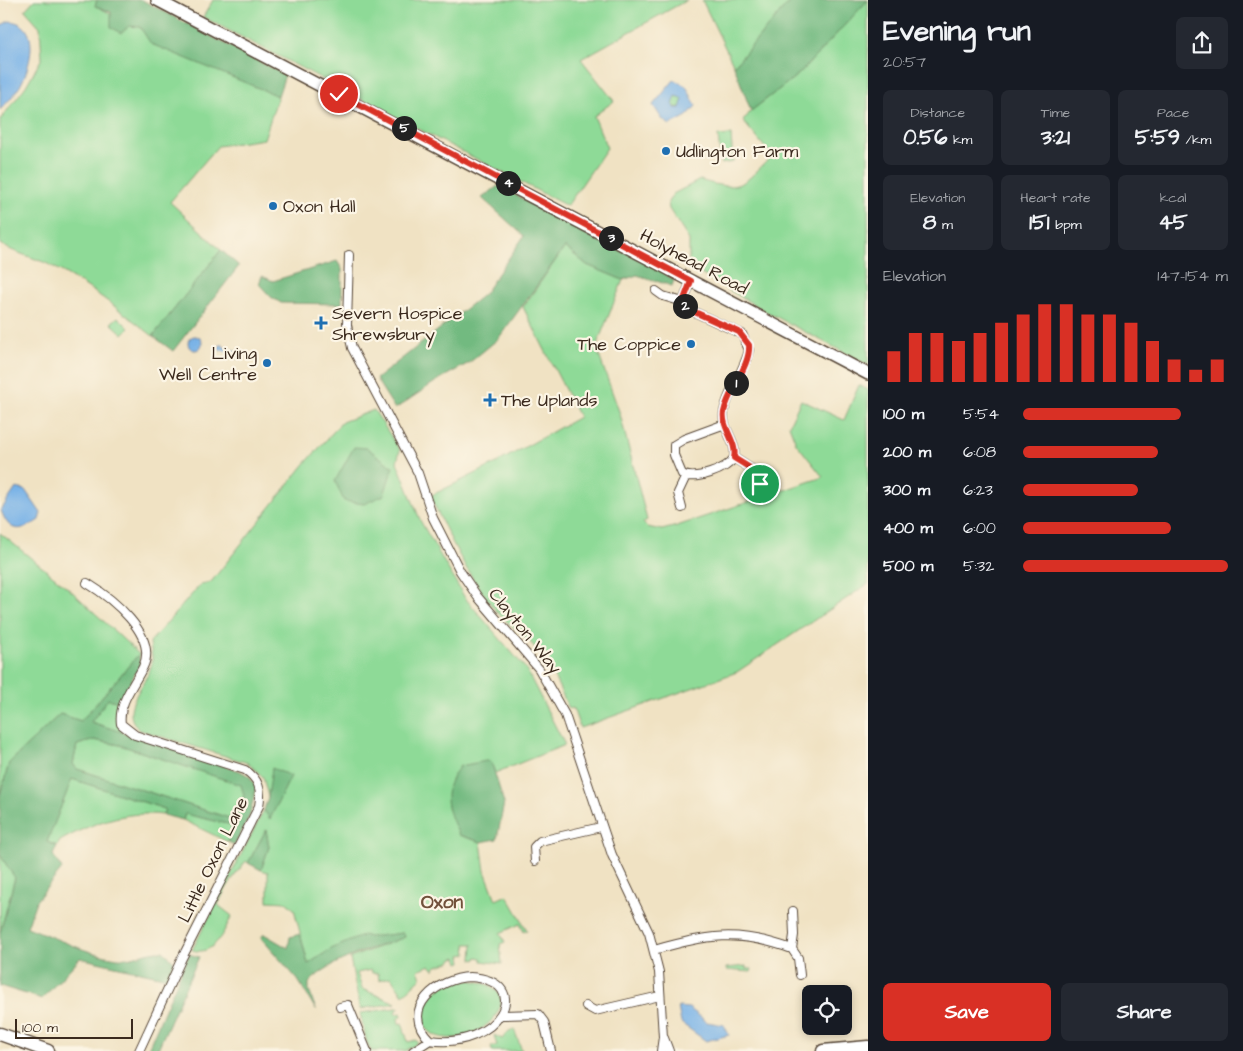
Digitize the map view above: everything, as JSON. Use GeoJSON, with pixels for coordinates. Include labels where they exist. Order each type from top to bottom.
{"type":"FeatureCollection","features":[{"type":"Feature","properties":{"kind":"main road","name":"Holyhead Road"},"geometry":{"type":"LineString","coordinates":[[157,0],[868,374]]}},
{"type":"Feature","properties":{"kind":"main road"},"geometry":{"type":"LineString","coordinates":[[0,1034],[48,1051]]}},
{"type":"Feature","properties":{"kind":"main road"},"geometry":{"type":"LineString","coordinates":[[823,1051],[868,1047]]}},
{"type":"Feature","properties":{"kind":"street","name":"Clayton Way"},"geometry":{"type":"LineString","coordinates":[[349,255],[346,325],[352,348],[418,473],[433,518],[460,571],[477,596],[539,669],[553,690],[567,719],[601,827],[612,855],[649,933],[654,950],[659,972],[663,1036],[661,1051]]}},
{"type":"Feature","properties":{"kind":"street"},"geometry":{"type":"LineString","coordinates":[[683,302],[691,281]]}},
{"type":"Feature","properties":{"kind":"street"},"geometry":{"type":"LineString","coordinates":[[656,290],[663,296],[683,302],[688,309],[739,332],[749,345],[748,356],[727,404],[725,424],[735,450],[734,458],[728,465],[693,478],[682,474],[674,455],[674,445],[684,439],[725,424]]}},
{"type":"Feature","properties":{"kind":"street"},"geometry":{"type":"LineString","coordinates":[[734,458],[755,471],[760,484]]}},
{"type":"Feature","properties":{"kind":"street"},"geometry":{"type":"LineString","coordinates":[[682,508],[678,497],[686,476]]}},
{"type":"Feature","properties":{"kind":"street","name":"Little Oxon Lane"},"geometry":{"type":"LineString","coordinates":[[87,583],[121,607],[132,621],[146,651],[145,665],[121,707],[121,724],[135,735],[245,770],[256,779],[261,791],[259,806],[181,960],[139,1051]]}},
{"type":"Feature","properties":{"kind":"street"},"geometry":{"type":"LineString","coordinates":[[535,861],[534,847],[540,841],[601,827]]}},
{"type":"Feature","properties":{"kind":"street"},"geometry":{"type":"LineString","coordinates":[[792,949],[794,934],[793,911]]}},
{"type":"Feature","properties":{"kind":"street"},"geometry":{"type":"LineString","coordinates":[[654,950],[692,939],[721,935],[761,940],[792,949],[798,958],[800,975]]}},
{"type":"Feature","properties":{"kind":"street"},"geometry":{"type":"LineString","coordinates":[[478,977],[494,984],[500,989],[505,1002],[503,1015],[491,1032],[473,1042],[445,1044],[430,1040],[420,1024],[420,1010],[434,989],[454,978],[478,977]]}},
{"type":"Feature","properties":{"kind":"street"},"geometry":{"type":"LineString","coordinates":[[586,1006],[595,1011],[660,996]]}},
{"type":"Feature","properties":{"kind":"street"},"geometry":{"type":"LineString","coordinates":[[340,1007],[348,1005],[366,1051]]}},
{"type":"Feature","properties":{"kind":"street"},"geometry":{"type":"LineString","coordinates":[[503,1015],[538,1014],[544,1022],[551,1051]]}},
{"type":"Feature","properties":{"kind":"street","name":"Clayton Way"},"geometry":{"type":"LineString","coordinates":[[663,1036],[669,1051]]}},
{"type":"Feature","properties":{"kind":"street"},"geometry":{"type":"LineString","coordinates":[[413,1051],[430,1040]]}},
{"type":"Feature","properties":{"kind":"green space"},"geometry":{"type":"Polygon","coordinates":[[[34,0],[97,0],[95,6],[128,24],[140,27],[152,44],[278,96],[264,139],[218,146],[170,202],[221,250],[153,336],[103,298],[64,272],[0,244],[0,120],[26,86],[42,58],[40,27],[25,10],[34,0]]]}},
{"type":"Feature","properties":{"kind":"green space"},"geometry":{"type":"Polygon","coordinates":[[[97,0],[142,0],[285,75],[278,96],[151,44],[140,27],[129,26],[121,33],[111,27],[111,12],[95,6],[97,0]]]}},
{"type":"Feature","properties":{"kind":"green space"},"geometry":{"type":"Polygon","coordinates":[[[213,0],[687,0],[581,59],[614,101],[594,116],[607,148],[567,206],[203,17],[213,0]]]}},
{"type":"Feature","properties":{"kind":"green space"},"geometry":{"type":"Polygon","coordinates":[[[702,0],[791,0],[734,66],[702,0]]]}},
{"type":"Feature","properties":{"kind":"green space"},"geometry":{"type":"Polygon","coordinates":[[[791,0],[868,0],[800,73],[751,111],[734,66],[791,0]]]}},
{"type":"Feature","properties":{"kind":"green space"},"geometry":{"type":"Polygon","coordinates":[[[868,0],[868,365],[767,312],[689,267],[689,240],[669,209],[668,202],[673,194],[700,180],[725,186],[741,184],[772,156],[743,121],[751,111],[800,73],[868,0]]]}},
{"type":"Feature","properties":{"kind":"green space"},"geometry":{"type":"Polygon","coordinates":[[[678,96],[684,102],[678,108],[672,102],[678,96]]]}},
{"type":"Feature","properties":{"kind":"green space"},"geometry":{"type":"Polygon","coordinates":[[[731,135],[733,162],[721,164],[718,136],[731,135]]]}},
{"type":"Feature","properties":{"kind":"green space"},"geometry":{"type":"Polygon","coordinates":[[[498,186],[656,268],[674,280],[672,286],[637,275],[623,280],[587,265],[565,247],[498,339],[469,363],[438,380],[395,409],[376,379],[484,294],[524,236],[482,198],[498,186]]]}},
{"type":"Feature","properties":{"kind":"green space"},"geometry":{"type":"Polygon","coordinates":[[[565,247],[587,265],[623,280],[596,347],[620,414],[647,520],[643,523],[647,527],[662,530],[677,526],[823,477],[796,443],[789,425],[801,400],[844,420],[859,385],[868,390],[868,584],[737,672],[580,728],[573,708],[569,709],[553,674],[543,658],[527,639],[497,612],[477,585],[444,526],[430,496],[491,466],[579,417],[523,307],[565,247]]]}},
{"type":"Feature","properties":{"kind":"green space"},"geometry":{"type":"Polygon","coordinates":[[[221,250],[239,266],[173,351],[153,336],[221,250]]]}},
{"type":"Feature","properties":{"kind":"green space"},"geometry":{"type":"Polygon","coordinates":[[[337,261],[342,269],[342,304],[281,303],[271,297],[259,284],[262,276],[273,281],[337,261]]]}},
{"type":"Feature","properties":{"kind":"green space"},"geometry":{"type":"Polygon","coordinates":[[[118,317],[129,328],[123,334],[111,323],[118,317]]]}},
{"type":"Feature","properties":{"kind":"green space"},"geometry":{"type":"Polygon","coordinates":[[[374,410],[400,450],[397,462],[421,522],[465,598],[526,669],[565,745],[495,773],[491,761],[460,766],[459,835],[481,842],[485,871],[496,900],[507,895],[527,930],[524,932],[520,924],[500,933],[505,942],[500,944],[502,964],[482,961],[482,958],[477,957],[476,960],[472,959],[473,944],[466,944],[467,954],[461,955],[462,962],[459,963],[457,957],[452,959],[452,961],[435,967],[435,969],[430,965],[418,970],[421,978],[403,995],[391,977],[379,980],[378,973],[372,973],[371,970],[357,973],[362,989],[396,1003],[360,1009],[350,958],[405,937],[403,933],[353,942],[331,951],[308,964],[294,909],[286,902],[268,901],[268,872],[261,870],[269,847],[266,830],[248,863],[246,861],[234,877],[218,905],[232,916],[222,935],[206,950],[192,950],[264,810],[270,819],[270,786],[268,797],[263,777],[248,763],[140,730],[133,722],[131,714],[132,705],[150,671],[152,657],[150,642],[201,584],[211,582],[303,466],[342,422],[374,410]]]}},
{"type":"Feature","properties":{"kind":"green space"},"geometry":{"type":"Polygon","coordinates":[[[354,447],[367,448],[393,467],[384,495],[364,504],[344,501],[335,481],[354,447]]]}},
{"type":"Feature","properties":{"kind":"green space"},"geometry":{"type":"Polygon","coordinates":[[[0,533],[68,588],[139,654],[81,721],[60,714],[9,763],[0,796],[0,533]]]}},
{"type":"Feature","properties":{"kind":"green space"},"geometry":{"type":"Polygon","coordinates":[[[139,654],[140,665],[119,702],[108,699],[91,722],[240,771],[249,776],[256,787],[250,815],[235,845],[228,842],[232,825],[185,814],[183,820],[163,815],[165,809],[72,779],[47,842],[57,846],[53,855],[62,869],[36,901],[27,927],[84,950],[107,956],[124,958],[163,951],[174,961],[167,978],[80,958],[42,999],[0,986],[0,933],[15,878],[0,855],[0,796],[9,763],[60,714],[81,721],[139,654]],[[94,740],[77,745],[73,764],[77,769],[229,818],[238,812],[244,795],[241,785],[120,745],[94,740]]]}},
{"type":"Feature","properties":{"kind":"green space"},"geometry":{"type":"Polygon","coordinates":[[[108,698],[119,702],[117,718],[123,733],[91,722],[108,698]]]}},
{"type":"Feature","properties":{"kind":"green space"},"geometry":{"type":"Polygon","coordinates":[[[94,740],[120,745],[242,785],[244,795],[238,812],[229,818],[77,769],[73,764],[77,745],[94,740]]]}},
{"type":"Feature","properties":{"kind":"green space"},"geometry":{"type":"Polygon","coordinates":[[[491,761],[504,803],[497,839],[481,842],[459,835],[448,808],[447,792],[460,766],[491,761]]]}},
{"type":"Feature","properties":{"kind":"green space"},"geometry":{"type":"Polygon","coordinates":[[[272,768],[291,776],[270,819],[264,810],[272,768]]]}},
{"type":"Feature","properties":{"kind":"green space"},"geometry":{"type":"Polygon","coordinates":[[[72,779],[165,809],[163,815],[135,814],[109,819],[60,841],[57,846],[47,842],[72,779]]]}},
{"type":"Feature","properties":{"kind":"green space"},"geometry":{"type":"Polygon","coordinates":[[[185,814],[233,825],[228,842],[183,820],[185,814]]]}},
{"type":"Feature","properties":{"kind":"green space"},"geometry":{"type":"Polygon","coordinates":[[[266,830],[269,847],[261,870],[248,863],[266,830]]]}},
{"type":"Feature","properties":{"kind":"green space"},"geometry":{"type":"Polygon","coordinates":[[[0,855],[15,877],[0,933],[0,855]]]}},
{"type":"Feature","properties":{"kind":"green space"},"geometry":{"type":"Polygon","coordinates":[[[403,933],[405,937],[354,955],[318,974],[309,983],[309,990],[316,1010],[298,980],[261,938],[264,934],[288,948],[290,937],[300,934],[308,964],[331,949],[364,935],[369,937],[403,933]]]}},
{"type":"Feature","properties":{"kind":"green space"},"geometry":{"type":"Polygon","coordinates":[[[189,954],[199,957],[157,1051],[147,1051],[189,954]]]}},
{"type":"Feature","properties":{"kind":"green space"},"geometry":{"type":"Polygon","coordinates":[[[746,966],[746,969],[752,969],[751,972],[726,970],[726,968],[746,966]]]}},
{"type":"Feature","properties":{"kind":"green space"},"geometry":{"type":"Polygon","coordinates":[[[465,980],[487,984],[498,993],[501,1004],[496,1016],[485,1026],[471,1034],[454,1038],[437,1036],[425,1026],[423,1019],[426,1004],[430,997],[443,986],[465,980]]]}},
{"type":"Feature","properties":{"kind":"green space"},"geometry":{"type":"Polygon","coordinates":[[[400,1008],[395,1011],[396,1014],[401,1013],[402,1016],[398,1018],[399,1024],[402,1023],[408,1042],[416,1040],[418,1043],[405,1051],[371,1051],[367,1043],[360,1013],[400,1008]]]}},
{"type":"Feature","properties":{"kind":"green space"},"geometry":{"type":"Polygon","coordinates":[[[514,1029],[522,1051],[492,1051],[491,1046],[497,1046],[494,1035],[502,1039],[509,1031],[514,1029]]]}},
{"type":"Feature","properties":{"kind":"water"},"geometry":{"type":"Polygon","coordinates":[[[9,21],[19,24],[26,29],[30,37],[30,57],[28,68],[20,86],[0,110],[0,26],[9,21]]]}},
{"type":"Feature","properties":{"kind":"water"},"geometry":{"type":"Polygon","coordinates":[[[674,80],[686,86],[696,106],[687,116],[670,125],[662,119],[653,105],[674,80]],[[676,96],[673,105],[675,108],[680,108],[683,99],[676,96]]]}},
{"type":"Feature","properties":{"kind":"water"},"geometry":{"type":"Polygon","coordinates":[[[195,336],[200,338],[202,343],[200,348],[195,350],[190,348],[188,343],[190,338],[195,336]]]}},
{"type":"Feature","properties":{"kind":"water"},"geometry":{"type":"Polygon","coordinates":[[[222,344],[224,347],[241,353],[243,358],[238,359],[223,350],[219,350],[218,347],[222,344]]]}},
{"type":"Feature","properties":{"kind":"water"},"geometry":{"type":"Polygon","coordinates":[[[16,488],[25,490],[41,513],[39,520],[27,527],[12,527],[4,518],[1,510],[16,488]]]}},
{"type":"Feature","properties":{"kind":"water"},"geometry":{"type":"Polygon","coordinates":[[[678,1007],[689,1008],[707,1022],[724,1025],[729,1035],[706,1041],[681,1023],[678,1007]]]}},
{"type":"Feature","properties":{"kind":"place","name":"Udlington Farm"},"geometry":{"type":"Point","coordinates":[666,151]}},
{"type":"Feature","properties":{"kind":"place","name":"Oxon Hall"},"geometry":{"type":"Point","coordinates":[273,206]}},
{"type":"Feature","properties":{"kind":"place","name":"Severn Hospice Shrewsbury"},"geometry":{"type":"Point","coordinates":[321,323]}},
{"type":"Feature","properties":{"kind":"place","name":"The Coppice"},"geometry":{"type":"Point","coordinates":[691,344]}},
{"type":"Feature","properties":{"kind":"place","name":"Living Well Centre"},"geometry":{"type":"Point","coordinates":[267,363]}},
{"type":"Feature","properties":{"kind":"place","name":"The Uplands"},"geometry":{"type":"Point","coordinates":[490,400]}},
{"type":"Feature","properties":{"kind":"district","name":"Oxon"},"geometry":{"type":"Point","coordinates":[442,902]}},
{"type":"Feature","properties":{"kind":"route"},"geometry":{"type":"LineString","coordinates":[[339,94],[691,281],[683,302],[688,309],[739,332],[749,345],[748,356],[727,404],[724,418],[736,454],[734,458],[755,471],[760,484]]}}]}
